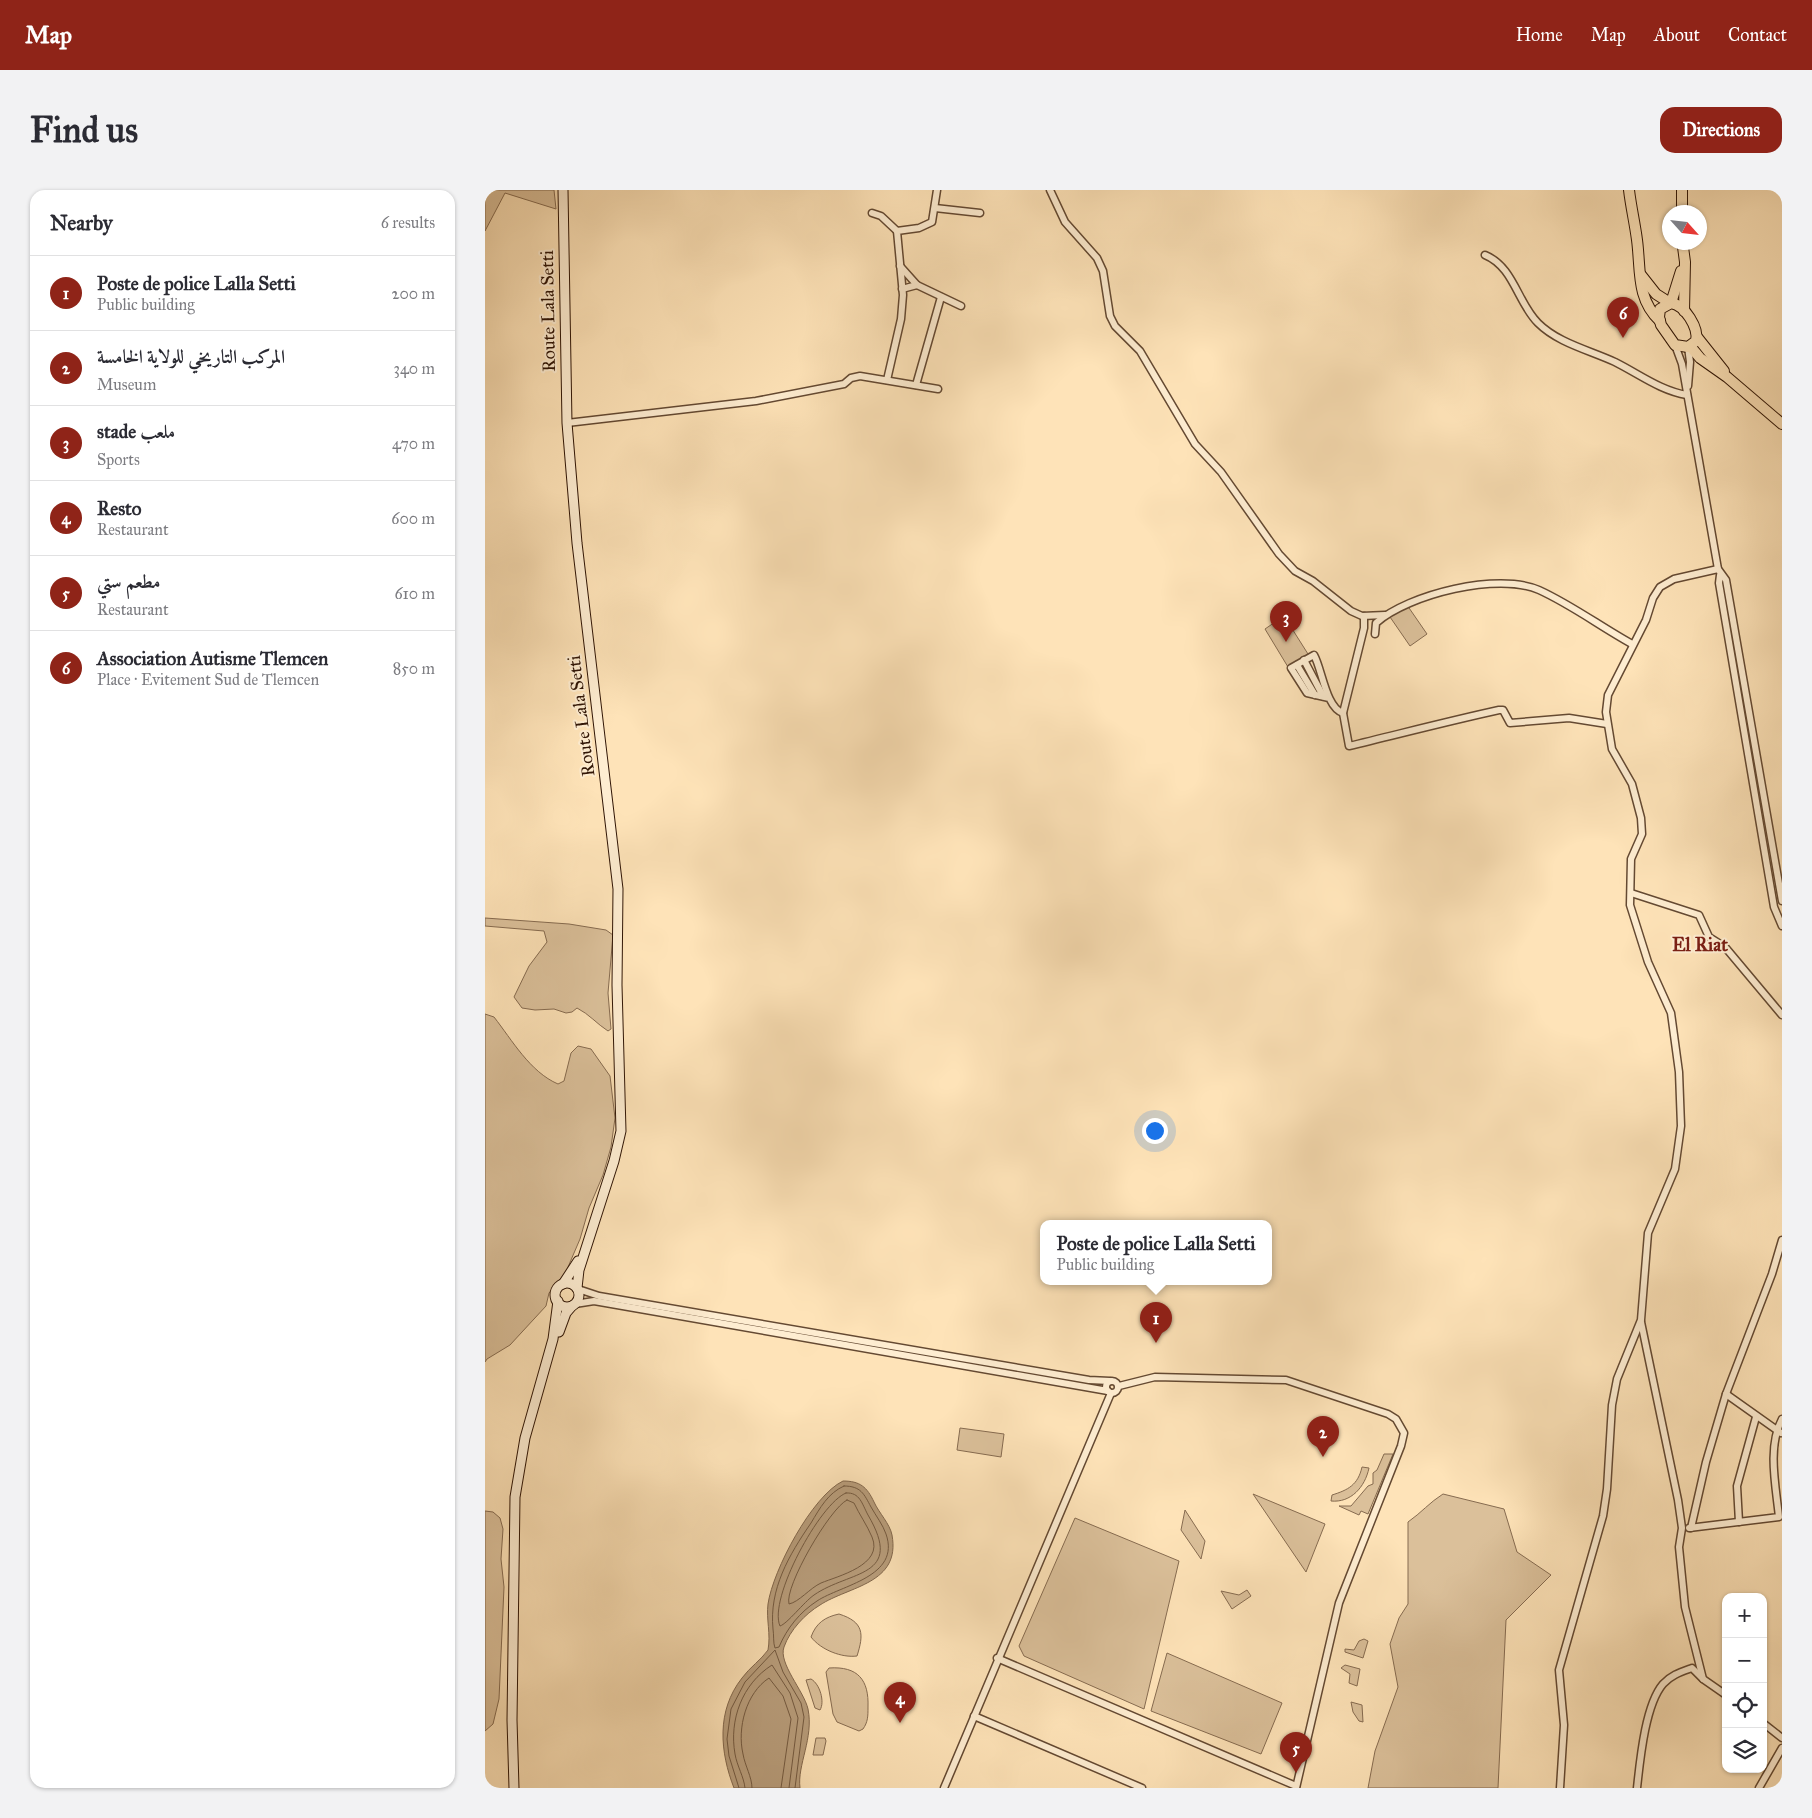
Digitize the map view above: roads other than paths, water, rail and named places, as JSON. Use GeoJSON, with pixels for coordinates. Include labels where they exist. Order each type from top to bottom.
{"type":"FeatureCollection","features":[{"type":"Feature","properties":{"kind":"main road","name":"Route Lala Setti"},"geometry":{"type":"LineString","coordinates":[[563,190],[567,424],[577,543],[618,889],[617,1012],[621,1131],[614,1161],[590,1233]]}},
{"type":"Feature","properties":{"kind":"main road"},"geometry":{"type":"LineString","coordinates":[[1629,190],[1637,242],[1639,272],[1646,305],[1660,321],[1675,345],[1689,347],[1700,358],[1727,376],[1782,424]]}},
{"type":"Feature","properties":{"kind":"main road"},"geometry":{"type":"LineString","coordinates":[[1681,205],[1682,190]]}},
{"type":"Feature","properties":{"kind":"main road"},"geometry":{"type":"LineString","coordinates":[[1660,321],[1660,310],[1671,303],[1679,281],[1682,250]]}},
{"type":"Feature","properties":{"kind":"main road"},"geometry":{"type":"LineString","coordinates":[[1684,250],[1684,311]]}},
{"type":"Feature","properties":{"kind":"main road"},"geometry":{"type":"LineString","coordinates":[[1639,272],[1650,288],[1671,303],[1679,305],[1697,330],[1697,338],[1727,376]]}},
{"type":"Feature","properties":{"kind":"main road"},"geometry":{"type":"LineString","coordinates":[[1689,347],[1697,338]]}},
{"type":"Feature","properties":{"kind":"main road"},"geometry":{"type":"LineString","coordinates":[[514,1788],[512,1720],[515,1497],[525,1438],[557,1323],[556,1292],[574,1268],[590,1233]]}},
{"type":"Feature","properties":{"kind":"main road"},"geometry":{"type":"LineString","coordinates":[[545,1370],[565,1316],[579,1296],[577,1275],[590,1233]]}},
{"type":"Feature","properties":{"kind":"main road"},"geometry":{"type":"LineString","coordinates":[[563,1284],[571,1284],[577,1288]]}},
{"type":"Feature","properties":{"kind":"main road"},"geometry":{"type":"LineString","coordinates":[[557,1301],[563,1306],[573,1305]]}},
{"type":"Feature","properties":{"kind":"street"},"geometry":{"type":"LineString","coordinates":[[897,231],[919,228],[932,222],[937,190]]}},
{"type":"Feature","properties":{"kind":"street"},"geometry":{"type":"LineString","coordinates":[[1050,190],[1065,222],[1097,258],[1103,271],[1110,316],[1115,326],[1140,351],[1195,444],[1221,472],[1279,554],[1295,570],[1313,581],[1351,611],[1364,616],[1385,615]]}},
{"type":"Feature","properties":{"kind":"street"},"geometry":{"type":"LineString","coordinates":[[935,208],[980,213]]}},
{"type":"Feature","properties":{"kind":"street"},"geometry":{"type":"LineString","coordinates":[[872,213],[881,216],[897,231],[902,289],[901,319],[887,380]]}},
{"type":"Feature","properties":{"kind":"street"},"geometry":{"type":"LineString","coordinates":[[1485,255],[1503,267],[1528,312],[1550,333],[1614,362],[1665,390],[1687,395]]}},
{"type":"Feature","properties":{"kind":"street"},"geometry":{"type":"LineString","coordinates":[[900,266],[917,284],[961,306]]}},
{"type":"Feature","properties":{"kind":"street"},"geometry":{"type":"LineString","coordinates":[[902,289],[917,284]]}},
{"type":"Feature","properties":{"kind":"street"},"geometry":{"type":"LineString","coordinates":[[916,385],[941,297]]}},
{"type":"Feature","properties":{"kind":"street"},"geometry":{"type":"LineString","coordinates":[[1675,345],[1687,395],[1719,572],[1719,583],[1773,907],[1782,926]]}},
{"type":"Feature","properties":{"kind":"street"},"geometry":{"type":"LineString","coordinates":[[1687,395],[1690,362],[1689,347]]}},
{"type":"Feature","properties":{"kind":"street"},"geometry":{"type":"LineString","coordinates":[[567,424],[756,401],[845,384],[851,378],[860,376],[938,389]]}},
{"type":"Feature","properties":{"kind":"street"},"geometry":{"type":"LineString","coordinates":[[1703,1679],[1685,1607],[1679,1547],[1682,1528],[1678,1500],[1669,1461],[1667,1438],[1641,1320],[1648,1233],[1675,1169],[1681,1126],[1679,1072],[1671,1013],[1648,962],[1630,905],[1631,859],[1642,834],[1641,818],[1633,784],[1612,749],[1607,724],[1608,695],[1632,644],[1646,620],[1653,598],[1660,587],[1675,579],[1719,572]]}},
{"type":"Feature","properties":{"kind":"street"},"geometry":{"type":"LineString","coordinates":[[1719,572],[1726,580],[1782,902]]}},
{"type":"Feature","properties":{"kind":"street"},"geometry":{"type":"LineString","coordinates":[[1375,634],[1376,623],[1385,615],[1420,598],[1484,584],[1514,585],[1537,590],[1632,644]]}},
{"type":"Feature","properties":{"kind":"street"},"geometry":{"type":"LineString","coordinates":[[1364,616],[1364,628],[1343,713],[1349,746],[1405,733],[1449,720],[1499,710],[1503,710],[1510,723],[1569,718],[1607,724]]}},
{"type":"Feature","properties":{"kind":"street"},"geometry":{"type":"LineString","coordinates":[[1312,655],[1315,656],[1326,697],[1315,695],[1297,665],[1312,655]]}},
{"type":"Feature","properties":{"kind":"street"},"geometry":{"type":"LineString","coordinates":[[1304,660],[1326,697],[1335,709],[1343,713]]}},
{"type":"Feature","properties":{"kind":"street"},"geometry":{"type":"LineString","coordinates":[[1631,893],[1699,915],[1709,936],[1725,947],[1782,1015]]}},
{"type":"Feature","properties":{"kind":"street"},"geometry":{"type":"LineString","coordinates":[[1691,1528],[1706,1462],[1726,1394],[1772,1274],[1782,1240]]}},
{"type":"Feature","properties":{"kind":"street"},"geometry":{"type":"LineString","coordinates":[[577,1288],[599,1296],[1089,1380],[1116,1381],[1119,1386]]}},
{"type":"Feature","properties":{"kind":"street"},"geometry":{"type":"LineString","coordinates":[[573,1305],[598,1302],[1109,1392],[1117,1391],[1119,1386],[1155,1377],[1227,1377],[1286,1380],[1338,1396],[1388,1414],[1396,1419],[1404,1433],[1401,1446],[1339,1603],[1296,1787],[997,1658]]}},
{"type":"Feature","properties":{"kind":"street"},"geometry":{"type":"LineString","coordinates":[[1560,1788],[1564,1725],[1559,1670],[1575,1608],[1603,1516],[1607,1489],[1612,1406],[1617,1379],[1641,1320]]}},
{"type":"Feature","properties":{"kind":"street"},"geometry":{"type":"LineString","coordinates":[[943,1788],[1109,1392],[1106,1385],[1110,1381]]}},
{"type":"Feature","properties":{"kind":"street"},"geometry":{"type":"LineString","coordinates":[[1726,1394],[1780,1433]]}},
{"type":"Feature","properties":{"kind":"street"},"geometry":{"type":"LineString","coordinates":[[1739,1522],[1737,1486],[1757,1417]]}},
{"type":"Feature","properties":{"kind":"street"},"geometry":{"type":"LineString","coordinates":[[1682,1528],[1780,1516],[1774,1458],[1782,1420]]}},
{"type":"Feature","properties":{"kind":"street"},"geometry":{"type":"LineString","coordinates":[[1637,1788],[1640,1754],[1650,1712],[1662,1685],[1676,1673],[1693,1668],[1703,1679],[1722,1692]]}},
{"type":"Feature","properties":{"kind":"street"},"geometry":{"type":"LineString","coordinates":[[974,1716],[1142,1788]]}},
{"type":"Feature","properties":{"kind":"street"},"geometry":{"type":"LineString","coordinates":[[1767,1726],[1782,1738]]}},
{"type":"Feature","properties":{"kind":"street"},"geometry":{"type":"LineString","coordinates":[[1759,1788],[1782,1748]]}},
{"type":"Feature","properties":{"kind":"water"},"geometry":{"type":"Polygon","coordinates":[[[843,1481],[854,1482],[866,1489],[889,1527],[892,1535],[893,1551],[889,1564],[881,1574],[870,1581],[820,1605],[809,1613],[794,1629],[784,1647],[783,1654],[788,1669],[808,1709],[809,1730],[801,1770],[800,1788],[734,1788],[726,1760],[723,1732],[728,1704],[742,1678],[768,1650],[768,1604],[777,1573],[786,1554],[796,1535],[819,1502],[831,1489],[843,1481]]]}},
{"type":"Feature","properties":{"kind":"place","name":"Association Autisme Tlemcen"},"geometry":{"type":"Point","coordinates":[1623,338]}},
{"type":"Feature","properties":{"kind":"place","name":"stade ملعب"},"geometry":{"type":"Point","coordinates":[1286,642]}},
{"type":"Feature","properties":{"kind":"place","name":"Poste de police Lalla Setti"},"geometry":{"type":"Point","coordinates":[1156,1343]}},
{"type":"Feature","properties":{"kind":"place","name":"المركب التاريخي للولاية الخامسة"},"geometry":{"type":"Point","coordinates":[1323,1457]}},
{"type":"Feature","properties":{"kind":"place","name":"Resto"},"geometry":{"type":"Point","coordinates":[900,1723]}},
{"type":"Feature","properties":{"kind":"place","name":"مطعم ستي"},"geometry":{"type":"Point","coordinates":[1296,1773]}},
{"type":"Feature","properties":{"kind":"district","name":"El Riat"},"geometry":{"type":"Point","coordinates":[1700,944]}}]}
